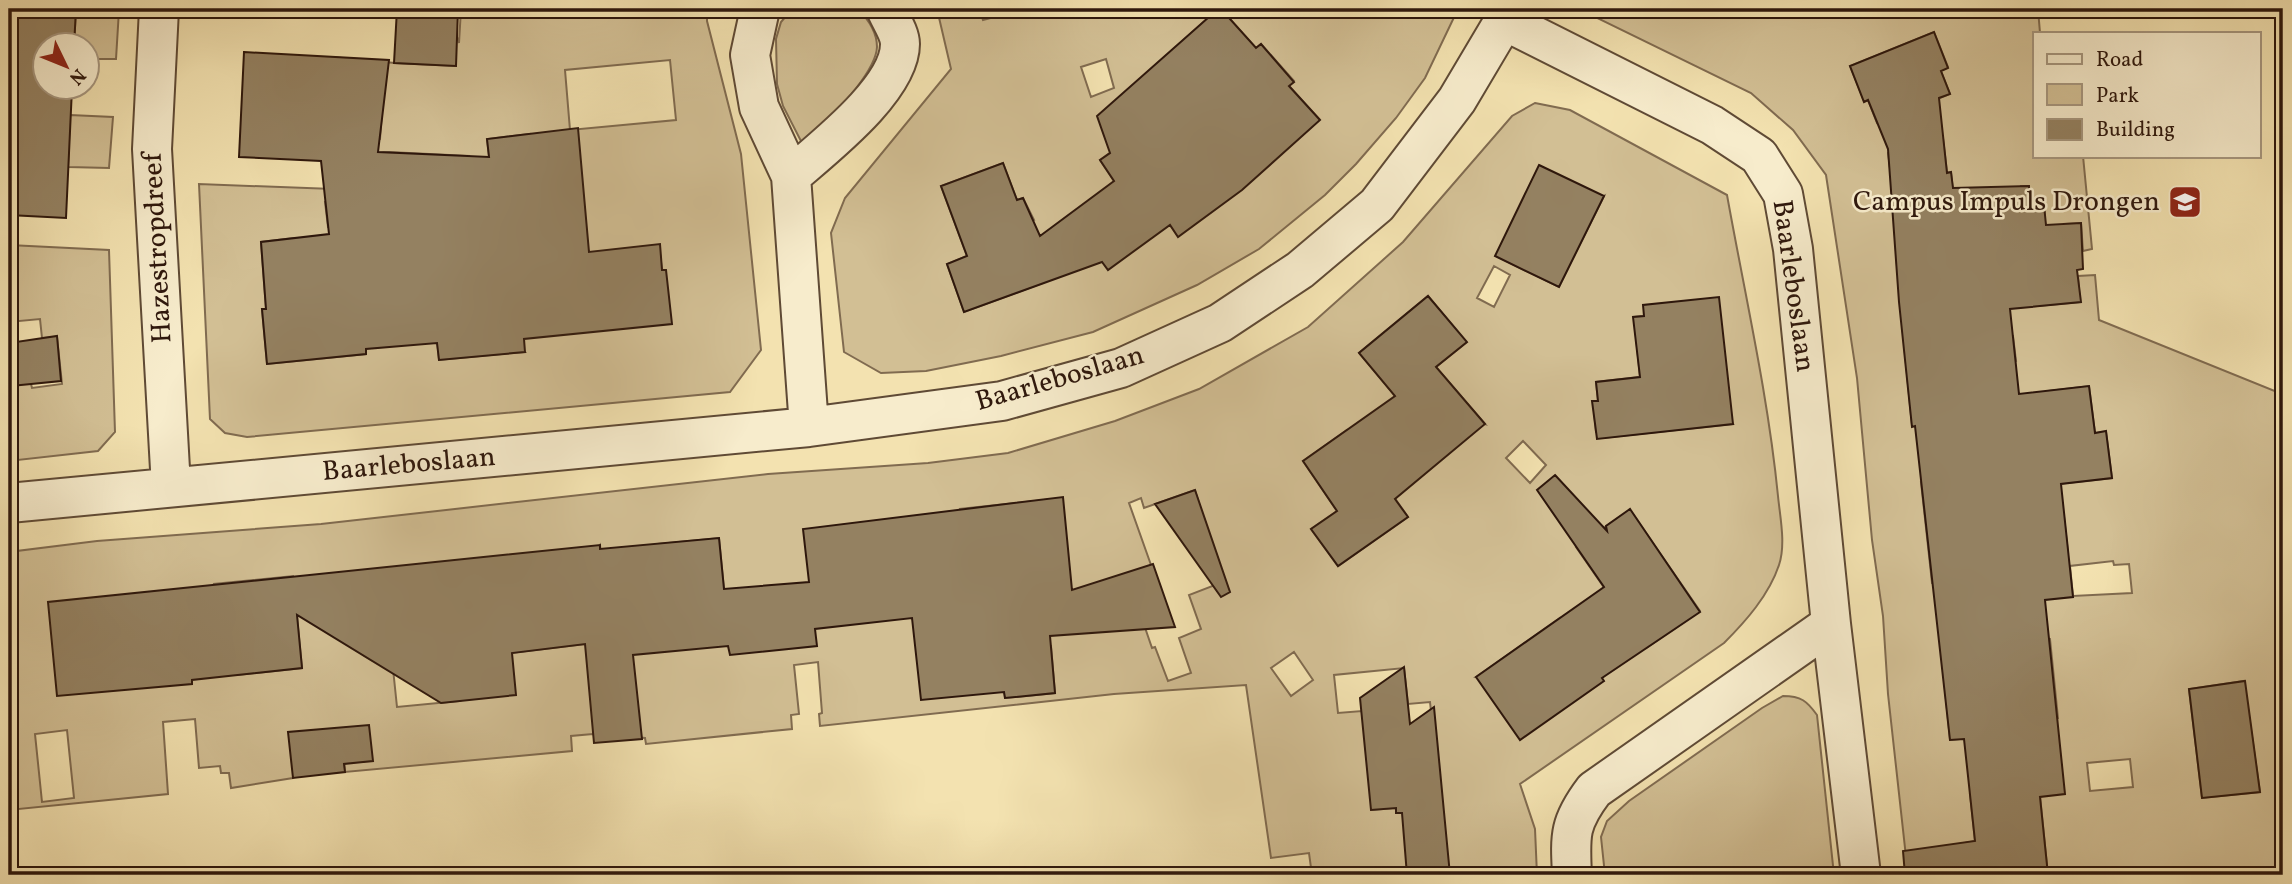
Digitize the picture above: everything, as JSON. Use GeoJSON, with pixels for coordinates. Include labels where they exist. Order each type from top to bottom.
{"type":"FeatureCollection","features":[{"type":"Feature","properties":{"kind":"street","name":"Hazestropdreef"},"geometry":{"type":"LineString","coordinates":[[159,9],[152,149],[171,487]]}},
{"type":"Feature","properties":{"kind":"street"},"geometry":{"type":"LineString","coordinates":[[760,9],[750,55],[759,107],[790,176],[809,427]]}},
{"type":"Feature","properties":{"kind":"street"},"geometry":{"type":"LineString","coordinates":[[790,176],[843,132],[875,97],[899,59],[901,40],[886,9]]}},
{"type":"Feature","properties":{"kind":"street","name":"Baarleboslaan"},"geometry":{"type":"LineString","coordinates":[[9,503],[809,427],[1002,401],[1121,368],[1220,323],[1300,270],[1377,205],[1457,100],[1508,15],[1712,125],[1759,156],[1783,194],[1793,249],[1831,624],[1861,875]]}},
{"type":"Feature","properties":{"kind":"street"},"geometry":{"type":"LineString","coordinates":[[1572,875],[1570,837],[1578,811],[1594,790],[1831,624]]}},
{"type":"Feature","properties":{"kind":"green space"},"geometry":{"type":"Polygon","coordinates":[[[461,9],[707,9],[707,21],[741,154],[761,350],[730,392],[247,437],[225,433],[210,419],[199,184],[386,191],[470,156],[389,152],[316,157],[380,139],[384,85],[332,82],[333,57],[456,66],[456,34],[459,43],[461,9]],[[670,60],[565,70],[570,130],[676,120],[670,60]],[[529,134],[487,139],[492,181],[529,134]],[[393,195],[325,202],[328,227],[359,224],[393,195]],[[294,238],[261,242],[266,309],[262,309],[267,364],[366,354],[366,349],[294,238]],[[427,239],[439,360],[525,352],[427,239]],[[659,245],[579,277],[666,270],[662,270],[659,245]]]}},
{"type":"Feature","properties":{"kind":"green space"},"geometry":{"type":"Polygon","coordinates":[[[792,9],[858,9],[871,26],[877,42],[868,71],[804,147],[783,106],[777,84],[776,39],[781,22],[792,9]]]}},
{"type":"Feature","properties":{"kind":"green space"},"geometry":{"type":"Polygon","coordinates":[[[937,9],[979,9],[983,20],[1024,9],[1218,9],[1158,63],[1320,120],[1289,86],[1294,81],[1261,44],[1256,48],[1221,9],[1375,9],[1389,16],[1393,9],[1458,9],[1425,78],[1396,118],[1325,195],[1259,249],[1197,285],[1093,332],[1001,356],[926,371],[881,373],[844,352],[831,233],[845,198],[951,69],[937,9]],[[1106,59],[1081,67],[1091,97],[1114,88],[1106,59]],[[1134,135],[1100,160],[1114,181],[1170,225],[1178,236],[1134,135]],[[1003,163],[941,186],[967,256],[947,264],[964,312],[1043,283],[1022,224],[1034,220],[1023,198],[1017,200],[1003,163]]]}},
{"type":"Feature","properties":{"kind":"green space"},"geometry":{"type":"Polygon","coordinates":[[[1584,9],[2038,9],[2040,32],[2033,32],[2033,158],[2083,158],[2092,249],[2083,251],[2081,223],[2064,224],[2065,240],[2050,242],[2051,259],[2067,259],[2067,277],[1962,289],[2025,283],[2028,307],[2080,302],[2078,276],[2095,275],[2099,320],[2277,392],[2283,381],[2283,875],[2160,875],[2159,872],[2048,875],[2039,786],[1970,794],[1975,841],[1959,844],[1962,875],[1908,875],[1857,378],[1826,175],[1793,130],[1751,93],[1593,16],[1584,9]],[[1934,32],[1850,66],[1864,101],[1868,100],[1877,123],[1950,94],[1941,71],[1948,67],[1934,32]],[[1943,138],[1900,145],[1888,153],[1891,176],[1947,172],[1943,138]],[[1951,172],[1891,177],[1897,266],[2034,256],[2032,224],[2045,223],[2044,205],[2030,205],[2028,186],[2021,186],[2022,200],[2008,201],[2007,193],[1982,195],[1982,199],[1954,201],[1951,172]],[[1978,314],[1902,323],[1912,426],[1989,418],[1984,365],[2016,361],[2013,336],[1982,339],[1978,314]],[[2089,386],[2047,391],[2058,484],[2112,478],[2106,432],[2095,433],[2089,386]],[[1977,449],[1931,453],[1933,480],[1921,482],[1932,583],[2019,574],[2018,559],[2068,553],[2064,517],[2042,520],[2039,495],[2006,499],[2003,472],[1980,475],[1977,449]],[[2113,561],[2070,566],[2073,596],[2132,593],[2129,564],[2114,565],[2113,561]],[[2021,631],[1940,639],[1950,740],[1983,737],[1987,767],[2034,762],[2031,721],[2058,718],[2050,639],[2023,641],[2021,631]],[[2244,681],[2189,689],[2202,798],[2260,792],[2244,681]],[[2130,759],[2087,763],[2090,791],[2133,787],[2130,759]]]}},
{"type":"Feature","properties":{"kind":"green space"},"geometry":{"type":"Polygon","coordinates":[[[76,10],[119,10],[116,59],[102,59],[102,32],[75,32],[76,10]]]}},
{"type":"Feature","properties":{"kind":"green space"},"geometry":{"type":"Polygon","coordinates":[[[1535,103],[1570,110],[1727,195],[1768,420],[1782,539],[1779,565],[1769,587],[1748,617],[1724,643],[1520,784],[1535,829],[1537,875],[1476,875],[1475,868],[1407,875],[1312,875],[1309,853],[1271,858],[1246,685],[1114,694],[820,726],[819,714],[822,713],[818,662],[794,665],[799,714],[791,715],[792,729],[646,744],[645,738],[593,734],[571,736],[572,751],[345,772],[342,735],[293,778],[231,788],[229,773],[221,773],[220,766],[199,768],[195,719],[163,722],[168,794],[9,810],[9,552],[97,541],[321,524],[768,474],[928,463],[1008,453],[1115,421],[1199,389],[1308,327],[1403,242],[1512,116],[1535,103]],[[1604,196],[1496,256],[1559,287],[1604,196]],[[1494,266],[1477,298],[1494,307],[1510,275],[1494,266]],[[1428,296],[1359,353],[1396,397],[1485,424],[1436,367],[1466,342],[1428,296]],[[1644,316],[1634,317],[1640,377],[1596,382],[1598,401],[1593,401],[1596,432],[1602,432],[1603,438],[1733,424],[1644,316]],[[1347,430],[1303,461],[1337,511],[1311,529],[1338,566],[1408,517],[1347,430]],[[1523,441],[1506,458],[1530,483],[1546,465],[1523,441]],[[1195,490],[1144,508],[1141,498],[1129,503],[1151,565],[1140,613],[1152,648],[1155,647],[1168,681],[1191,673],[1179,638],[1201,629],[1189,595],[1223,582],[1195,490]],[[1063,498],[960,509],[965,565],[1063,498]],[[1630,510],[1576,547],[1646,648],[1700,611],[1630,510]],[[719,538],[658,544],[724,589],[719,538]],[[600,545],[510,653],[610,641],[600,545]],[[293,576],[214,584],[218,624],[237,675],[302,668],[293,576]],[[1560,618],[1476,677],[1603,681],[1560,618]],[[361,639],[363,655],[373,661],[392,659],[397,707],[459,701],[361,639]],[[1051,646],[1000,651],[1005,698],[1055,693],[1051,646]],[[1294,652],[1271,668],[1291,696],[1313,680],[1294,652]],[[1404,668],[1334,675],[1338,713],[1362,711],[1372,810],[1396,808],[1397,813],[1425,811],[1434,739],[1430,702],[1408,704],[1404,668]],[[67,730],[35,734],[42,802],[74,798],[67,730]]]}},
{"type":"Feature","properties":{"kind":"green space"},"geometry":{"type":"Polygon","coordinates":[[[70,115],[113,117],[109,168],[68,167],[70,115]]]}},
{"type":"Feature","properties":{"kind":"green space"},"geometry":{"type":"Polygon","coordinates":[[[9,245],[109,250],[115,432],[98,451],[9,461],[9,384],[31,384],[32,388],[62,384],[57,337],[42,338],[40,319],[9,322],[9,245]]]}},
{"type":"Feature","properties":{"kind":"green space"},"geometry":{"type":"Polygon","coordinates":[[[1783,696],[1803,700],[1817,715],[1834,875],[1605,875],[1601,837],[1607,821],[1629,801],[1783,696]]]}},
{"type":"Feature","properties":{"kind":"building"},"geometry":{"type":"Polygon","coordinates":[[[9,9],[76,9],[75,32],[32,32],[32,102],[71,102],[66,218],[9,215],[9,9]]]}},
{"type":"Feature","properties":{"kind":"building"},"geometry":{"type":"Polygon","coordinates":[[[397,9],[458,9],[456,66],[394,63],[397,9]]]}},
{"type":"Feature","properties":{"kind":"building"},"geometry":{"type":"Polygon","coordinates":[[[1221,9],[1256,48],[1261,44],[1294,82],[1289,86],[1320,120],[1242,190],[1178,237],[1170,225],[1108,270],[1102,262],[964,312],[947,264],[967,256],[941,186],[1003,163],[1017,200],[1023,198],[1040,236],[1114,181],[1100,160],[1110,153],[1097,116],[1221,9]]]}},
{"type":"Feature","properties":{"kind":"building"},"geometry":{"type":"Polygon","coordinates":[[[1934,32],[1948,68],[1941,71],[1950,94],[1939,98],[1947,173],[1951,172],[1953,188],[2029,186],[2030,205],[2044,205],[2046,225],[2081,223],[2083,269],[2077,270],[2081,302],[2010,309],[2019,394],[2089,386],[2095,433],[2106,431],[2112,478],[2061,484],[2073,597],[2045,600],[2065,794],[2040,797],[2048,875],[1905,875],[1903,851],[1975,841],[1964,739],[1950,740],[1915,426],[1912,427],[1899,302],[1888,149],[1868,100],[1864,102],[1850,66],[1934,32]]]}},
{"type":"Feature","properties":{"kind":"building"},"geometry":{"type":"Polygon","coordinates":[[[244,52],[389,60],[378,152],[489,157],[487,139],[578,128],[589,252],[660,244],[672,324],[524,339],[525,352],[439,360],[437,343],[366,349],[366,354],[267,364],[262,309],[266,309],[261,242],[329,234],[321,161],[239,157],[244,52]]]}},
{"type":"Feature","properties":{"kind":"building"},"geometry":{"type":"Polygon","coordinates":[[[1539,165],[1604,196],[1559,287],[1495,256],[1539,165]]]}},
{"type":"Feature","properties":{"kind":"building"},"geometry":{"type":"Polygon","coordinates":[[[1428,296],[1467,342],[1436,367],[1485,424],[1395,499],[1408,517],[1338,566],[1311,529],[1337,511],[1303,461],[1395,396],[1359,353],[1428,296]]]}},
{"type":"Feature","properties":{"kind":"building"},"geometry":{"type":"Polygon","coordinates":[[[1719,297],[1733,424],[1597,439],[1592,401],[1598,401],[1596,382],[1640,377],[1633,317],[1644,316],[1643,305],[1719,297]]]}},
{"type":"Feature","properties":{"kind":"building"},"geometry":{"type":"Polygon","coordinates":[[[57,336],[61,381],[11,386],[9,343],[57,336]]]}},
{"type":"Feature","properties":{"kind":"building"},"geometry":{"type":"Polygon","coordinates":[[[1555,475],[1607,531],[1606,526],[1630,509],[1700,612],[1602,678],[1604,681],[1520,740],[1476,677],[1604,587],[1537,490],[1555,475]]]}},
{"type":"Feature","properties":{"kind":"building"},"geometry":{"type":"Polygon","coordinates":[[[1195,490],[1230,592],[1221,597],[1155,504],[1195,490]]]}},
{"type":"Feature","properties":{"kind":"building"},"geometry":{"type":"Polygon","coordinates":[[[1063,497],[1072,590],[1153,564],[1175,627],[1050,636],[1055,693],[1005,698],[1004,692],[921,700],[912,618],[815,629],[817,646],[730,655],[728,646],[633,655],[642,739],[594,743],[585,644],[512,653],[516,695],[441,703],[297,615],[302,668],[192,680],[192,684],[57,696],[48,602],[600,545],[600,549],[719,538],[724,589],[809,582],[803,529],[1063,497]]]}},
{"type":"Feature","properties":{"kind":"building"},"geometry":{"type":"Polygon","coordinates":[[[1404,667],[1410,724],[1434,707],[1450,875],[1407,875],[1402,813],[1396,813],[1396,808],[1371,810],[1360,698],[1404,667]]]}},
{"type":"Feature","properties":{"kind":"building"},"geometry":{"type":"Polygon","coordinates":[[[2245,681],[2260,792],[2202,798],[2189,689],[2245,681]]]}},
{"type":"Feature","properties":{"kind":"building"},"geometry":{"type":"Polygon","coordinates":[[[369,725],[373,761],[344,764],[345,772],[293,778],[288,732],[369,725]]]}},
{"type":"Feature","properties":{"kind":"place","name":"Campus Impuls Drongen"},"geometry":{"type":"Point","coordinates":[2185,202]}}]}
